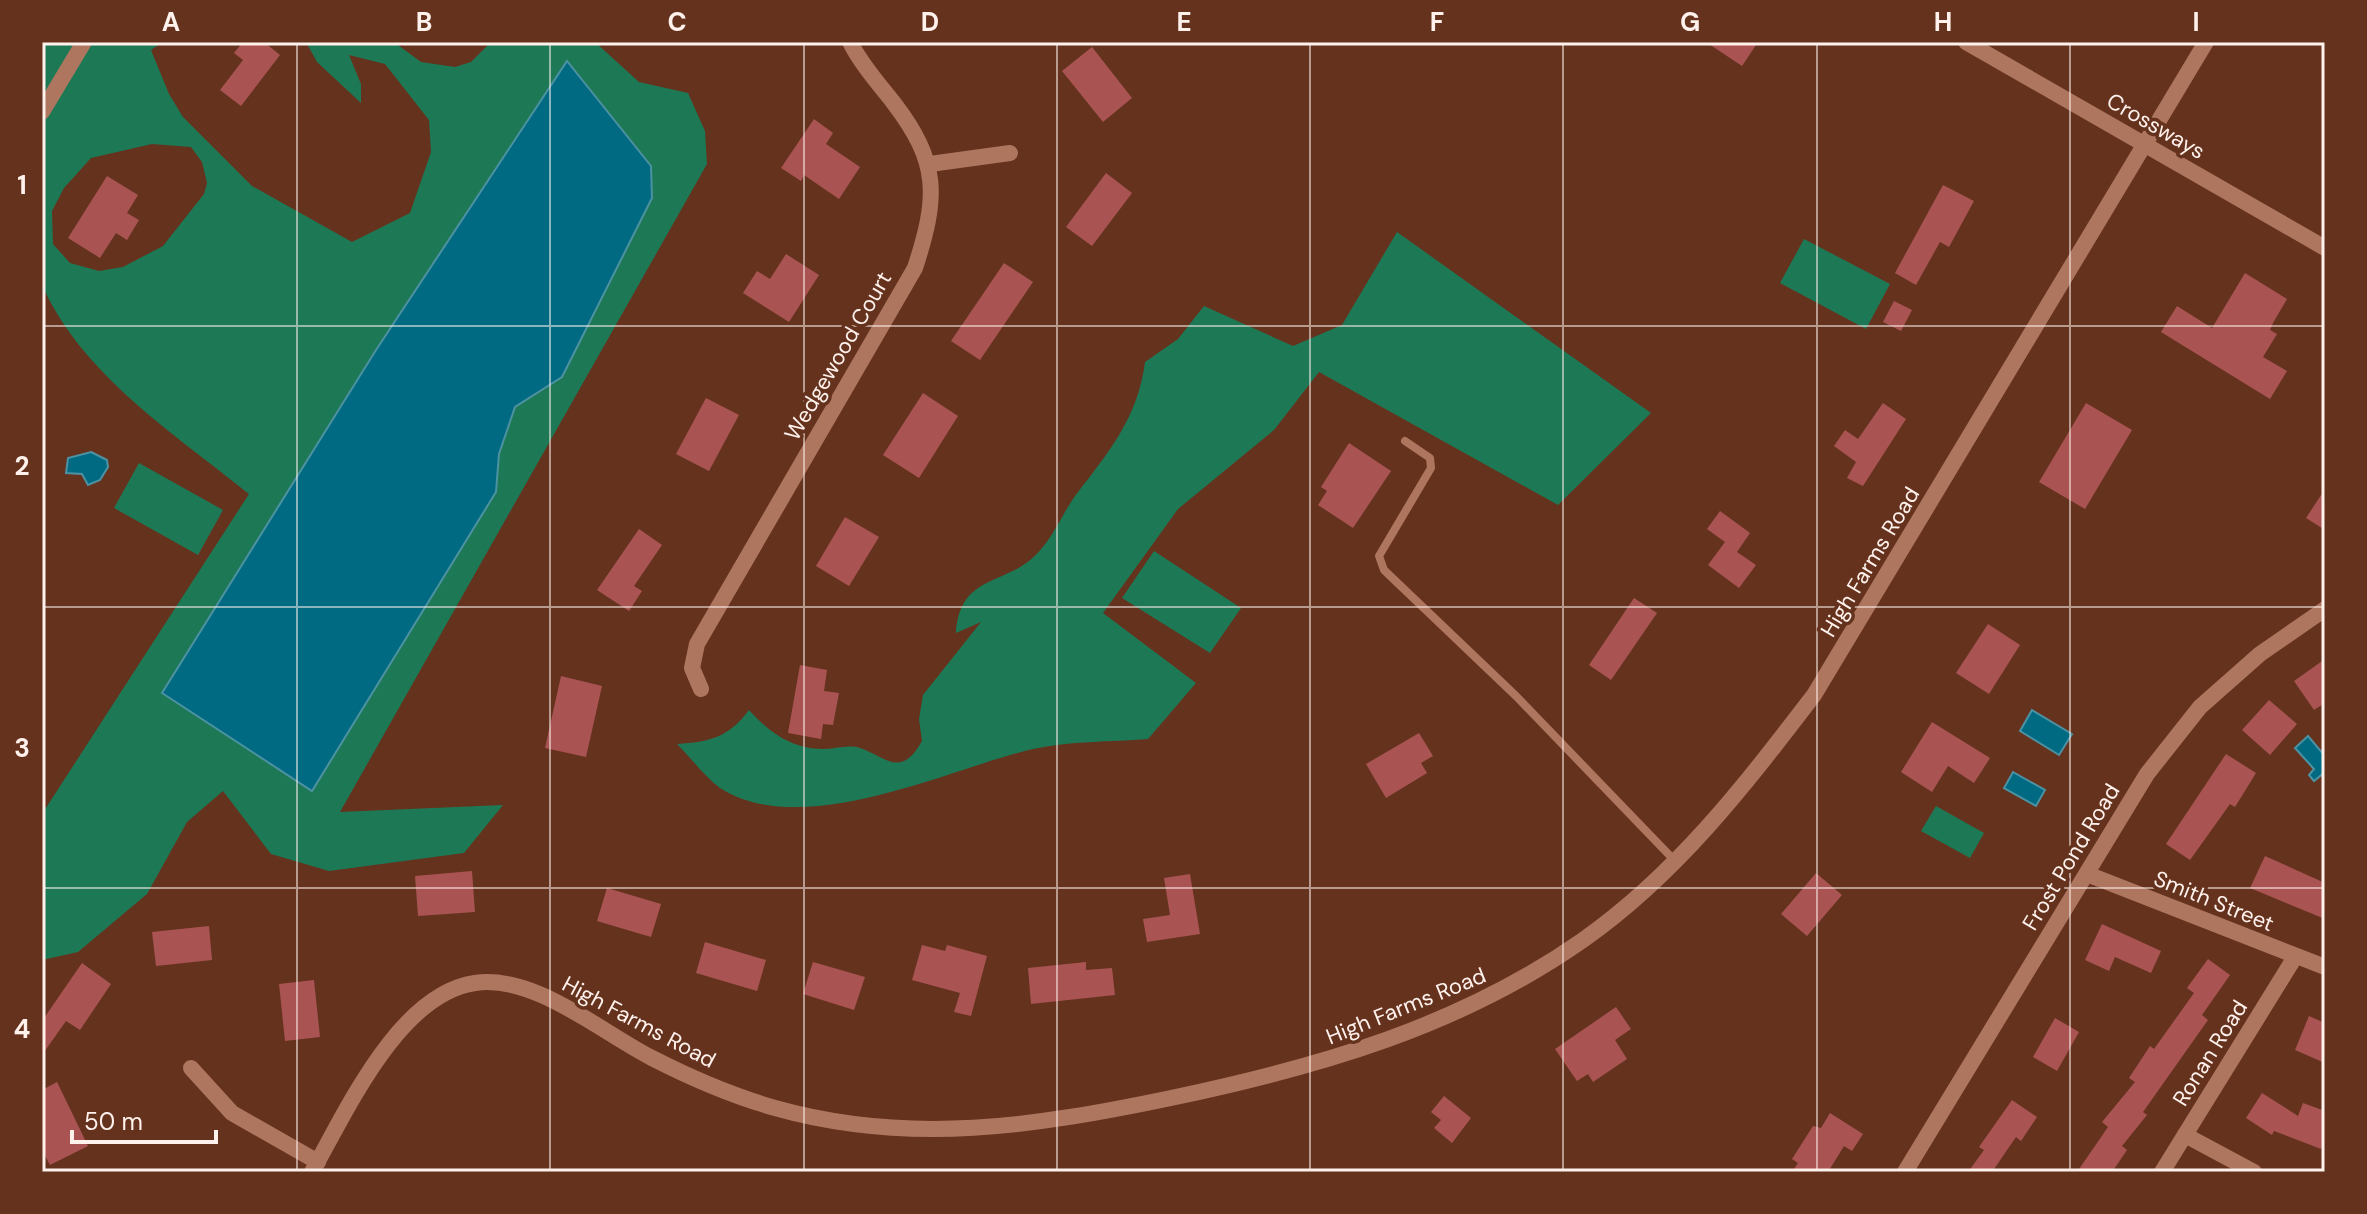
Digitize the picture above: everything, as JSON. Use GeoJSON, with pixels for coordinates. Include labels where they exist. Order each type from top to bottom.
{"type":"FeatureCollection","features":[{"type":"Feature","properties":{"kind":"street"},"geometry":{"type":"LineString","coordinates":[[42,112],[84,42]]}},
{"type":"Feature","properties":{"kind":"street","name":"Wedgewood Court"},"geometry":{"type":"LineString","coordinates":[[701,689],[692,668],[693,656],[703,632],[915,268],[929,227],[930,164],[908,121],[850,42]]}},
{"type":"Feature","properties":{"kind":"street","name":"Crossways"},"geometry":{"type":"LineString","coordinates":[[1966,42],[2325,248]]}},
{"type":"Feature","properties":{"kind":"street","name":"High Farms Road"},"geometry":{"type":"LineString","coordinates":[[315,1167],[391,1039],[414,1012],[459,986],[503,983],[533,991],[653,1059],[729,1093],[777,1108],[834,1121],[898,1129],[990,1129],[1101,1112],[1243,1083],[1333,1060],[1475,1005],[1532,973],[1585,939],[1676,862],[1739,792],[1814,695],[2206,42]]}},
{"type":"Feature","properties":{"kind":"street"},"geometry":{"type":"LineString","coordinates":[[930,164],[1010,153]]}},
{"type":"Feature","properties":{"kind":"street","name":"Frost Pond Road"},"geometry":{"type":"LineString","coordinates":[[1905,1172],[2147,774],[2200,707],[2260,654],[2325,609]]}},
{"type":"Feature","properties":{"kind":"street","name":"Smith Street"},"geometry":{"type":"LineString","coordinates":[[2087,874],[2325,967]]}},
{"type":"Feature","properties":{"kind":"street","name":"Ronan Road"},"geometry":{"type":"LineString","coordinates":[[2162,1172],[2295,957]]}},
{"type":"Feature","properties":{"kind":"street"},"geometry":{"type":"LineString","coordinates":[[191,1068],[232,1113],[315,1167]]}},
{"type":"Feature","properties":{"kind":"street"},"geometry":{"type":"LineString","coordinates":[[2185,1135],[2254,1172]]}},
{"type":"Feature","properties":{"kind":"lane"},"geometry":{"type":"LineString","coordinates":[[1405,441],[1430,458],[1431,468],[1379,556],[1384,570],[1516,696],[1676,862]]}},
{"type":"Feature","properties":{"kind":"green space"},"geometry":{"type":"Polygon","coordinates":[[[42,42],[163,42],[151,50],[169,94],[183,117],[252,186],[352,242],[410,213],[431,152],[429,120],[385,64],[349,55],[361,84],[361,103],[317,62],[306,42],[394,42],[421,62],[455,67],[471,62],[491,42],[595,42],[639,82],[688,93],[705,131],[707,164],[340,812],[503,805],[464,853],[329,871],[271,854],[223,791],[187,822],[147,894],[78,952],[42,960],[42,814],[249,494],[133,401],[106,375],[59,317],[42,285],[42,42]],[[567,62],[376,350],[162,693],[496,492],[499,454],[515,407],[562,377],[567,62]],[[152,144],[91,158],[64,188],[52,211],[53,244],[70,263],[99,271],[123,267],[163,246],[204,194],[207,183],[202,162],[191,147],[152,144]]]}},
{"type":"Feature","properties":{"kind":"green space"},"geometry":{"type":"Polygon","coordinates":[[[1397,232],[1651,413],[1558,505],[1319,372],[1274,430],[1178,509],[1103,613],[1196,683],[1148,739],[1047,746],[876,796],[792,807],[754,802],[720,788],[677,744],[718,736],[734,726],[749,710],[773,732],[801,746],[823,749],[855,747],[893,762],[907,759],[922,741],[919,719],[923,695],[981,622],[956,633],[967,599],[977,589],[1030,561],[1047,542],[1075,496],[1120,434],[1136,401],[1145,362],[1178,339],[1204,306],[1293,346],[1342,325],[1397,232]]]}},
{"type":"Feature","properties":{"kind":"green space"},"geometry":{"type":"Polygon","coordinates":[[[1804,239],[1890,284],[1866,329],[1780,283],[1804,239]]]}},
{"type":"Feature","properties":{"kind":"green space"},"geometry":{"type":"Polygon","coordinates":[[[139,463],[223,510],[198,555],[114,508],[139,463]]]}},
{"type":"Feature","properties":{"kind":"green space"},"geometry":{"type":"Polygon","coordinates":[[[1154,551],[1241,608],[1210,653],[1122,598],[1154,551]]]}},
{"type":"Feature","properties":{"kind":"green space"},"geometry":{"type":"Polygon","coordinates":[[[1936,806],[1984,833],[1970,858],[1921,831],[1936,806]]]}},
{"type":"Feature","properties":{"kind":"water"},"geometry":{"type":"Polygon","coordinates":[[[567,61],[651,166],[652,198],[562,377],[515,407],[499,454],[496,492],[312,791],[162,693],[376,350],[567,61]]]}},
{"type":"Feature","properties":{"kind":"water"},"geometry":{"type":"Polygon","coordinates":[[[91,452],[107,460],[108,467],[100,480],[88,485],[82,474],[66,473],[68,458],[91,452]]]}},
{"type":"Feature","properties":{"kind":"water"},"geometry":{"type":"Polygon","coordinates":[[[2032,710],[2072,734],[2059,755],[2020,731],[2032,710]]]}},
{"type":"Feature","properties":{"kind":"water"},"geometry":{"type":"Polygon","coordinates":[[[2308,736],[2325,756],[2325,772],[2314,781],[2309,775],[2314,769],[2295,748],[2308,736]]]}},
{"type":"Feature","properties":{"kind":"water"},"geometry":{"type":"Polygon","coordinates":[[[2013,772],[2045,790],[2036,806],[2004,788],[2013,772]]]}},
{"type":"Feature","properties":{"kind":"building"},"geometry":{"type":"Polygon","coordinates":[[[243,42],[264,42],[280,55],[241,106],[220,90],[243,60],[234,53],[243,42]]]}},
{"type":"Feature","properties":{"kind":"building"},"geometry":{"type":"Polygon","coordinates":[[[1706,42],[1758,42],[1742,66],[1706,42]]]}},
{"type":"Feature","properties":{"kind":"building"},"geometry":{"type":"Polygon","coordinates":[[[1092,47],[1132,98],[1103,122],[1062,71],[1092,47]]]}},
{"type":"Feature","properties":{"kind":"building"},"geometry":{"type":"Polygon","coordinates":[[[814,119],[833,133],[826,144],[860,167],[839,199],[804,175],[801,181],[781,168],[814,119]]]}},
{"type":"Feature","properties":{"kind":"building"},"geometry":{"type":"Polygon","coordinates":[[[1106,173],[1132,193],[1092,246],[1066,227],[1106,173]]]}},
{"type":"Feature","properties":{"kind":"building"},"geometry":{"type":"Polygon","coordinates":[[[107,176],[138,195],[127,213],[139,220],[127,240],[116,233],[100,258],[68,238],[107,176]]]}},
{"type":"Feature","properties":{"kind":"building"},"geometry":{"type":"Polygon","coordinates":[[[1943,185],[1974,201],[1949,247],[1940,242],[1916,285],[1895,273],[1943,185]]]}},
{"type":"Feature","properties":{"kind":"building"},"geometry":{"type":"Polygon","coordinates":[[[786,254],[819,275],[789,322],[743,293],[757,271],[770,279],[786,254]]]}},
{"type":"Feature","properties":{"kind":"building"},"geometry":{"type":"Polygon","coordinates":[[[1004,263],[1033,282],[980,360],[951,341],[1004,263]]]}},
{"type":"Feature","properties":{"kind":"building"},"geometry":{"type":"Polygon","coordinates":[[[2245,273],[2287,299],[2270,330],[2277,334],[2263,357],[2287,371],[2270,399],[2161,332],[2177,306],[2212,328],[2245,273]]]}},
{"type":"Feature","properties":{"kind":"building"},"geometry":{"type":"Polygon","coordinates":[[[1894,301],[1912,310],[1901,331],[1883,322],[1894,301]]]}},
{"type":"Feature","properties":{"kind":"building"},"geometry":{"type":"Polygon","coordinates":[[[923,393],[958,416],[919,478],[883,455],[923,393]]]}},
{"type":"Feature","properties":{"kind":"building"},"geometry":{"type":"Polygon","coordinates":[[[706,398],[739,415],[709,471],[676,454],[706,398]]]}},
{"type":"Feature","properties":{"kind":"building"},"geometry":{"type":"Polygon","coordinates":[[[1883,403],[1906,419],[1863,486],[1847,478],[1856,462],[1834,446],[1845,430],[1858,439],[1883,403]]]}},
{"type":"Feature","properties":{"kind":"building"},"geometry":{"type":"Polygon","coordinates":[[[2086,403],[2132,430],[2085,509],[2039,482],[2086,403]]]}},
{"type":"Feature","properties":{"kind":"building"},"geometry":{"type":"Polygon","coordinates":[[[1349,443],[1391,471],[1353,528],[1318,505],[1327,491],[1321,487],[1349,443]]]}},
{"type":"Feature","properties":{"kind":"building"},"geometry":{"type":"Polygon","coordinates":[[[2325,489],[2325,530],[2306,518],[2325,489]]]}},
{"type":"Feature","properties":{"kind":"building"},"geometry":{"type":"Polygon","coordinates":[[[1720,511],[1750,533],[1737,552],[1756,565],[1739,588],[1708,565],[1725,542],[1707,529],[1720,511]]]}},
{"type":"Feature","properties":{"kind":"building"},"geometry":{"type":"Polygon","coordinates":[[[845,517],[879,537],[849,586],[816,566],[845,517]]]}},
{"type":"Feature","properties":{"kind":"building"},"geometry":{"type":"Polygon","coordinates":[[[639,529],[662,545],[634,586],[642,591],[629,611],[597,590],[639,529]]]}},
{"type":"Feature","properties":{"kind":"building"},"geometry":{"type":"Polygon","coordinates":[[[1634,598],[1657,613],[1611,680],[1589,665],[1634,598]]]}},
{"type":"Feature","properties":{"kind":"building"},"geometry":{"type":"Polygon","coordinates":[[[1988,624],[2020,645],[1989,694],[1956,673],[1988,624]]]}},
{"type":"Feature","properties":{"kind":"building"},"geometry":{"type":"Polygon","coordinates":[[[2325,659],[2325,703],[2314,710],[2294,681],[2325,659]]]}},
{"type":"Feature","properties":{"kind":"building"},"geometry":{"type":"Polygon","coordinates":[[[800,665],[827,670],[824,691],[839,693],[833,725],[823,724],[821,739],[788,733],[800,665]]]}},
{"type":"Feature","properties":{"kind":"building"},"geometry":{"type":"Polygon","coordinates":[[[561,676],[602,686],[586,757],[545,748],[561,676]]]}},
{"type":"Feature","properties":{"kind":"building"},"geometry":{"type":"Polygon","coordinates":[[[2269,700],[2297,724],[2270,755],[2242,730],[2269,700]]]}},
{"type":"Feature","properties":{"kind":"building"},"geometry":{"type":"Polygon","coordinates":[[[1932,722],[1990,758],[1974,783],[1948,766],[1932,792],[1901,772],[1932,722]]]}},
{"type":"Feature","properties":{"kind":"building"},"geometry":{"type":"Polygon","coordinates":[[[1419,733],[1433,756],[1421,763],[1427,773],[1386,798],[1366,764],[1419,733]]]}},
{"type":"Feature","properties":{"kind":"building"},"geometry":{"type":"Polygon","coordinates":[[[2226,754],[2256,773],[2235,807],[2230,804],[2190,860],[2166,844],[2226,754]]]}},
{"type":"Feature","properties":{"kind":"building"},"geometry":{"type":"Polygon","coordinates":[[[2265,856],[2325,883],[2325,919],[2250,888],[2265,856]]]}},
{"type":"Feature","properties":{"kind":"building"},"geometry":{"type":"Polygon","coordinates":[[[472,871],[475,912],[418,916],[415,876],[472,871]]]}},
{"type":"Feature","properties":{"kind":"building"},"geometry":{"type":"Polygon","coordinates":[[[1816,873],[1842,895],[1807,936],[1781,914],[1816,873]]]}},
{"type":"Feature","properties":{"kind":"building"},"geometry":{"type":"Polygon","coordinates":[[[1190,874],[1200,934],[1147,942],[1143,919],[1170,915],[1164,878],[1190,874]]]}},
{"type":"Feature","properties":{"kind":"building"},"geometry":{"type":"Polygon","coordinates":[[[607,888],[661,904],[651,937],[597,921],[607,888]]]}},
{"type":"Feature","properties":{"kind":"building"},"geometry":{"type":"Polygon","coordinates":[[[2102,924],[2161,951],[2151,973],[2115,957],[2109,971],[2085,960],[2102,924]]]}},
{"type":"Feature","properties":{"kind":"building"},"geometry":{"type":"Polygon","coordinates":[[[209,926],[212,960],[156,966],[152,932],[209,926]]]}},
{"type":"Feature","properties":{"kind":"building"},"geometry":{"type":"Polygon","coordinates":[[[705,942],[766,960],[757,991],[696,973],[705,942]]]}},
{"type":"Feature","properties":{"kind":"building"},"geometry":{"type":"Polygon","coordinates":[[[922,945],[945,951],[947,945],[987,956],[971,1016],[954,1012],[960,993],[912,980],[922,945]]]}},
{"type":"Feature","properties":{"kind":"building"},"geometry":{"type":"Polygon","coordinates":[[[2208,959],[2230,975],[2202,1015],[2208,1020],[2143,1112],[2147,1115],[2122,1146],[2127,1150],[2112,1172],[2077,1172],[2108,1127],[2102,1122],[2135,1082],[2129,1078],[2150,1046],[2154,1049],[2194,993],[2187,988],[2208,959]]]}},
{"type":"Feature","properties":{"kind":"building"},"geometry":{"type":"Polygon","coordinates":[[[813,962],[865,977],[854,1010],[803,994],[813,962]]]}},
{"type":"Feature","properties":{"kind":"building"},"geometry":{"type":"Polygon","coordinates":[[[1086,962],[1086,970],[1112,968],[1115,995],[1031,1004],[1028,968],[1086,962]]]}},
{"type":"Feature","properties":{"kind":"building"},"geometry":{"type":"Polygon","coordinates":[[[82,963],[111,984],[80,1030],[66,1021],[42,1055],[42,1021],[82,963]]]}},
{"type":"Feature","properties":{"kind":"building"},"geometry":{"type":"Polygon","coordinates":[[[314,980],[320,1037],[285,1041],[279,984],[314,980]]]}},
{"type":"Feature","properties":{"kind":"building"},"geometry":{"type":"Polygon","coordinates":[[[1616,1007],[1631,1029],[1615,1040],[1627,1059],[1593,1082],[1588,1074],[1577,1081],[1555,1049],[1616,1007]]]}},
{"type":"Feature","properties":{"kind":"building"},"geometry":{"type":"Polygon","coordinates":[[[2309,1016],[2325,1023],[2325,1063],[2295,1050],[2309,1016]]]}},
{"type":"Feature","properties":{"kind":"building"},"geometry":{"type":"Polygon","coordinates":[[[2055,1018],[2079,1032],[2057,1071],[2033,1057],[2055,1018]]]}},
{"type":"Feature","properties":{"kind":"building"},"geometry":{"type":"Polygon","coordinates":[[[57,1082],[88,1146],[50,1165],[42,1150],[42,1090],[57,1082]]]}},
{"type":"Feature","properties":{"kind":"building"},"geometry":{"type":"Polygon","coordinates":[[[2262,1093],[2298,1116],[2303,1103],[2325,1111],[2325,1138],[2321,1149],[2274,1131],[2272,1135],[2246,1118],[2262,1093]]]}},
{"type":"Feature","properties":{"kind":"building"},"geometry":{"type":"Polygon","coordinates":[[[1444,1096],[1471,1118],[1452,1143],[1434,1128],[1441,1120],[1431,1112],[1444,1096]]]}},
{"type":"Feature","properties":{"kind":"building"},"geometry":{"type":"Polygon","coordinates":[[[2012,1100],[2037,1117],[2021,1141],[2016,1137],[1992,1172],[1968,1172],[1984,1150],[1979,1147],[2012,1100]]]}},
{"type":"Feature","properties":{"kind":"building"},"geometry":{"type":"Polygon","coordinates":[[[1830,1113],[1863,1134],[1852,1151],[1844,1146],[1828,1172],[1792,1172],[1798,1163],[1792,1159],[1813,1126],[1821,1128],[1830,1113]]]}}]}
